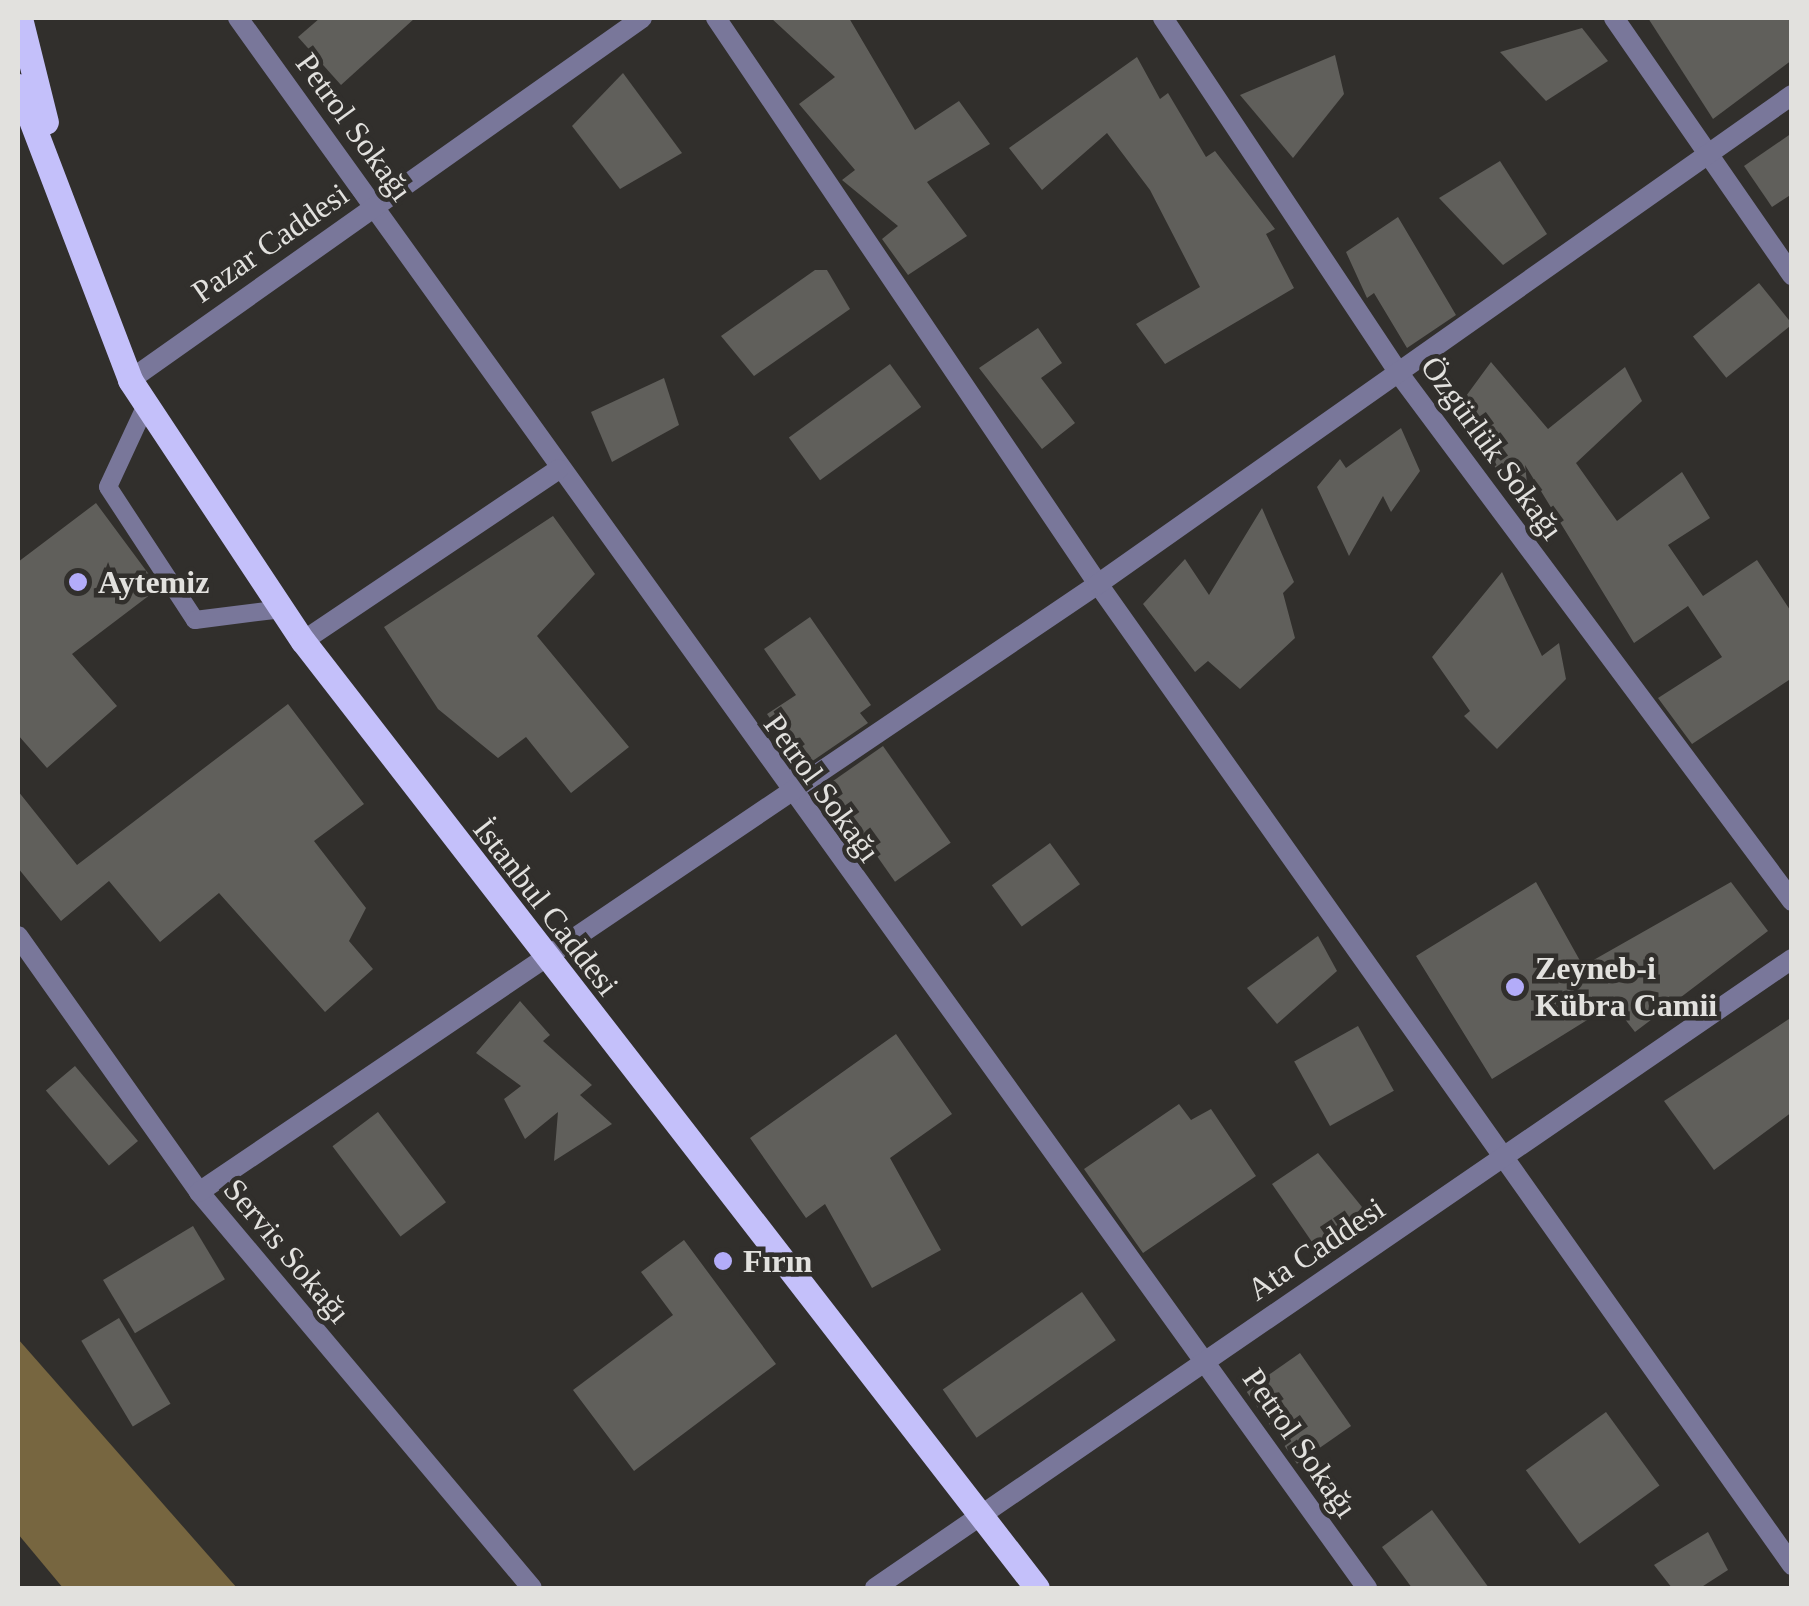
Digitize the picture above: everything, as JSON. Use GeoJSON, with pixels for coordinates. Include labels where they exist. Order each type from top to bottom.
{"type":"FeatureCollection","features":[{"type":"Feature","properties":{"kind":"main road","name":"İstanbul Caddesi"},"geometry":{"type":"LineString","coordinates":[[20,18],[72,224]]}},
{"type":"Feature","properties":{"kind":"main road","name":"İstanbul Caddesi"},"geometry":{"type":"LineString","coordinates":[[18,86],[130,380],[303,641],[541,958],[1038,1588]]}},
{"type":"Feature","properties":{"kind":"street","name":"Petrol Sokağı"},"geometry":{"type":"LineString","coordinates":[[238,18],[375,206],[784,788],[1206,1361],[1367,1588]]}},
{"type":"Feature","properties":{"kind":"street","name":"Pazar Caddesi"},"geometry":{"type":"LineString","coordinates":[[130,380],[642,18]]}},
{"type":"Feature","properties":{"kind":"street"},"geometry":{"type":"LineString","coordinates":[[716,18],[1098,584],[1506,1155],[1792,1565]]}},
{"type":"Feature","properties":{"kind":"street","name":"Özgürlük Sokağı"},"geometry":{"type":"LineString","coordinates":[[1163,18],[1400,375],[1792,901]]}},
{"type":"Feature","properties":{"kind":"street"},"geometry":{"type":"LineString","coordinates":[[1614,18],[1706,161],[1792,275]]}},
{"type":"Feature","properties":{"kind":"street"},"geometry":{"type":"LineString","coordinates":[[199,1192],[784,788],[1098,584],[1706,161],[1792,95]]}},
{"type":"Feature","properties":{"kind":"street"},"geometry":{"type":"LineString","coordinates":[[303,641],[560,469]]}},
{"type":"Feature","properties":{"kind":"street","name":"Servis Sokağı"},"geometry":{"type":"LineString","coordinates":[[18,936],[199,1192],[532,1588]]}},
{"type":"Feature","properties":{"kind":"street","name":"Ata Caddesi"},"geometry":{"type":"LineString","coordinates":[[875,1588],[1792,959]]}},
{"type":"Feature","properties":{"kind":"lane"},"geometry":{"type":"LineString","coordinates":[[146,405],[108,487],[195,620],[282,609]]}},
{"type":"Feature","properties":{"kind":"shaded area"},"geometry":{"type":"Polygon","coordinates":[[[18,1339],[237,1588],[63,1588],[18,1534],[18,1339]]]}},
{"type":"Feature","properties":{"kind":"building"},"geometry":{"type":"Polygon","coordinates":[[[320,18],[415,18],[341,85],[298,37],[320,18]]]}},
{"type":"Feature","properties":{"kind":"building"},"geometry":{"type":"Polygon","coordinates":[[[771,18],[849,18],[915,130],[959,101],[990,144],[927,182],[967,236],[908,275],[882,239],[898,226],[842,180],[855,170],[799,104],[835,77],[771,18]]]}},
{"type":"Feature","properties":{"kind":"building"},"geometry":{"type":"Polygon","coordinates":[[[1648,18],[1792,18],[1792,60],[1713,119],[1648,18]]]}},
{"type":"Feature","properties":{"kind":"building"},"geometry":{"type":"Polygon","coordinates":[[[1582,28],[1608,61],[1546,101],[1500,52],[1582,28]]]}},
{"type":"Feature","properties":{"kind":"building"},"geometry":{"type":"Polygon","coordinates":[[[1335,55],[1344,94],[1293,158],[1240,95],[1335,55]]]}},
{"type":"Feature","properties":{"kind":"building"},"geometry":{"type":"Polygon","coordinates":[[[1137,57],[1160,99],[1168,93],[1206,157],[1215,151],[1275,229],[1266,234],[1294,288],[1165,364],[1136,324],[1200,287],[1150,190],[1107,133],[1042,190],[1009,148],[1137,57]]]}},
{"type":"Feature","properties":{"kind":"building"},"geometry":{"type":"Polygon","coordinates":[[[623,73],[682,153],[620,189],[572,126],[623,73]]]}},
{"type":"Feature","properties":{"kind":"building"},"geometry":{"type":"Polygon","coordinates":[[[1792,133],[1792,194],[1772,207],[1744,166],[1792,133]]]}},
{"type":"Feature","properties":{"kind":"building"},"geometry":{"type":"Polygon","coordinates":[[[1500,161],[1547,234],[1503,265],[1439,198],[1500,161]]]}},
{"type":"Feature","properties":{"kind":"building"},"geometry":{"type":"Polygon","coordinates":[[[1398,217],[1456,315],[1407,348],[1374,293],[1367,298],[1346,252],[1398,217]]]}},
{"type":"Feature","properties":{"kind":"building"},"geometry":{"type":"Polygon","coordinates":[[[815,270],[827,270],[850,309],[754,376],[721,336],[815,270]]]}},
{"type":"Feature","properties":{"kind":"building"},"geometry":{"type":"Polygon","coordinates":[[[1759,283],[1792,324],[1726,378],[1693,336],[1759,283]]]}},
{"type":"Feature","properties":{"kind":"building"},"geometry":{"type":"Polygon","coordinates":[[[1038,328],[1062,363],[1041,378],[1075,423],[1042,449],[979,368],[1038,328]]]}},
{"type":"Feature","properties":{"kind":"building"},"geometry":{"type":"Polygon","coordinates":[[[1491,362],[1548,429],[1625,367],[1642,401],[1576,463],[1617,521],[1682,472],[1710,518],[1668,545],[1703,596],[1757,560],[1792,613],[1792,678],[1692,744],[1658,698],[1722,657],[1688,606],[1634,643],[1525,465],[1532,527],[1458,407],[1491,362]]]}},
{"type":"Feature","properties":{"kind":"building"},"geometry":{"type":"Polygon","coordinates":[[[890,364],[921,407],[820,480],[789,437],[890,364]]]}},
{"type":"Feature","properties":{"kind":"building"},"geometry":{"type":"Polygon","coordinates":[[[664,378],[679,425],[612,462],[591,412],[664,378]]]}},
{"type":"Feature","properties":{"kind":"building"},"geometry":{"type":"Polygon","coordinates":[[[1401,428],[1420,471],[1391,512],[1383,496],[1349,556],[1317,487],[1340,459],[1346,468],[1401,428]]]}},
{"type":"Feature","properties":{"kind":"building"},"geometry":{"type":"Polygon","coordinates":[[[96,503],[159,588],[72,654],[117,706],[47,768],[18,735],[18,562],[96,503]]]}},
{"type":"Feature","properties":{"kind":"building"},"geometry":{"type":"Polygon","coordinates":[[[1262,508],[1294,582],[1283,593],[1295,638],[1240,689],[1208,661],[1195,672],[1143,604],[1185,559],[1209,595],[1262,508]]]}},
{"type":"Feature","properties":{"kind":"building"},"geometry":{"type":"Polygon","coordinates":[[[553,516],[595,574],[537,636],[629,747],[571,793],[526,737],[498,758],[438,709],[384,627],[553,516]]]}},
{"type":"Feature","properties":{"kind":"building"},"geometry":{"type":"Polygon","coordinates":[[[1502,572],[1542,656],[1559,643],[1566,679],[1497,749],[1464,716],[1470,711],[1432,657],[1502,572]]]}},
{"type":"Feature","properties":{"kind":"building"},"geometry":{"type":"Polygon","coordinates":[[[810,617],[871,705],[860,713],[868,723],[811,762],[803,751],[796,756],[767,714],[796,695],[764,649],[810,617]]]}},
{"type":"Feature","properties":{"kind":"building"},"geometry":{"type":"Polygon","coordinates":[[[288,704],[364,804],[314,841],[366,908],[349,941],[373,969],[325,1012],[219,893],[160,942],[109,881],[61,921],[18,868],[18,791],[77,865],[288,704]]]}},
{"type":"Feature","properties":{"kind":"building"},"geometry":{"type":"Polygon","coordinates":[[[883,746],[951,843],[895,882],[827,785],[883,746]]]}},
{"type":"Feature","properties":{"kind":"building"},"geometry":{"type":"Polygon","coordinates":[[[1050,843],[1080,884],[1022,927],[992,885],[1050,843]]]}},
{"type":"Feature","properties":{"kind":"building","name":"Zeyneb-i Kübra Camii"},"geometry":{"type":"Polygon","coordinates":[[[1536,882],[1583,966],[1731,882],[1768,931],[1635,1032],[1613,1004],[1492,1079],[1416,956],[1536,882]]]}},
{"type":"Feature","properties":{"kind":"building"},"geometry":{"type":"Polygon","coordinates":[[[1318,936],[1337,971],[1277,1024],[1247,988],[1318,936]]]}},
{"type":"Feature","properties":{"kind":"building"},"geometry":{"type":"Polygon","coordinates":[[[520,1001],[550,1035],[543,1041],[592,1085],[580,1095],[612,1124],[554,1161],[558,1112],[525,1139],[504,1099],[521,1086],[476,1053],[520,1001]]]}},
{"type":"Feature","properties":{"kind":"building"},"geometry":{"type":"Polygon","coordinates":[[[1792,1017],[1792,1112],[1714,1170],[1664,1101],[1792,1017]]]}},
{"type":"Feature","properties":{"kind":"building"},"geometry":{"type":"Polygon","coordinates":[[[1358,1026],[1394,1091],[1330,1126],[1294,1061],[1358,1026]]]}},
{"type":"Feature","properties":{"kind":"building"},"geometry":{"type":"Polygon","coordinates":[[[896,1034],[952,1114],[890,1158],[941,1250],[872,1288],[825,1204],[806,1218],[750,1138],[896,1034]]]}},
{"type":"Feature","properties":{"kind":"building"},"geometry":{"type":"Polygon","coordinates":[[[75,1066],[138,1141],[109,1165],[46,1090],[75,1066]]]}},
{"type":"Feature","properties":{"kind":"building"},"geometry":{"type":"Polygon","coordinates":[[[1179,1104],[1191,1120],[1211,1109],[1256,1176],[1143,1253],[1084,1169],[1179,1104]]]}},
{"type":"Feature","properties":{"kind":"building"},"geometry":{"type":"Polygon","coordinates":[[[378,1112],[446,1202],[400,1237],[332,1146],[378,1112]]]}},
{"type":"Feature","properties":{"kind":"building"},"geometry":{"type":"Polygon","coordinates":[[[1318,1153],[1362,1207],[1321,1255],[1272,1184],[1318,1153]]]}},
{"type":"Feature","properties":{"kind":"building"},"geometry":{"type":"Polygon","coordinates":[[[193,1226],[225,1279],[135,1333],[103,1280],[193,1226]]]}},
{"type":"Feature","properties":{"kind":"building"},"geometry":{"type":"Polygon","coordinates":[[[684,1240],[776,1364],[634,1471],[573,1390],[673,1315],[641,1272],[684,1240]]]}},
{"type":"Feature","properties":{"kind":"building"},"geometry":{"type":"Polygon","coordinates":[[[1082,1292],[1116,1340],[977,1438],[943,1390],[1082,1292]]]}},
{"type":"Feature","properties":{"kind":"building"},"geometry":{"type":"Polygon","coordinates":[[[119,1318],[171,1404],[133,1426],[81,1341],[119,1318]]]}},
{"type":"Feature","properties":{"kind":"building"},"geometry":{"type":"Polygon","coordinates":[[[1300,1353],[1351,1426],[1297,1464],[1246,1391],[1300,1353]]]}},
{"type":"Feature","properties":{"kind":"building"},"geometry":{"type":"Polygon","coordinates":[[[1606,1412],[1659,1486],[1579,1544],[1526,1470],[1606,1412]]]}},
{"type":"Feature","properties":{"kind":"building"},"geometry":{"type":"Polygon","coordinates":[[[1432,1510],[1489,1588],[1412,1588],[1382,1547],[1432,1510]]]}},
{"type":"Feature","properties":{"kind":"building"},"geometry":{"type":"Polygon","coordinates":[[[1708,1532],[1728,1570],[1700,1588],[1672,1588],[1654,1565],[1708,1532]]]}},
{"type":"Feature","properties":{"kind":"place","name":"Aytemiz"},"geometry":{"type":"Point","coordinates":[78,582]}},
{"type":"Feature","properties":{"kind":"place","name":"Zeyneb-i Kübra Camii"},"geometry":{"type":"Point","coordinates":[1515,987]}},
{"type":"Feature","properties":{"kind":"place","name":"Fırın"},"geometry":{"type":"Point","coordinates":[723,1261]}}]}
